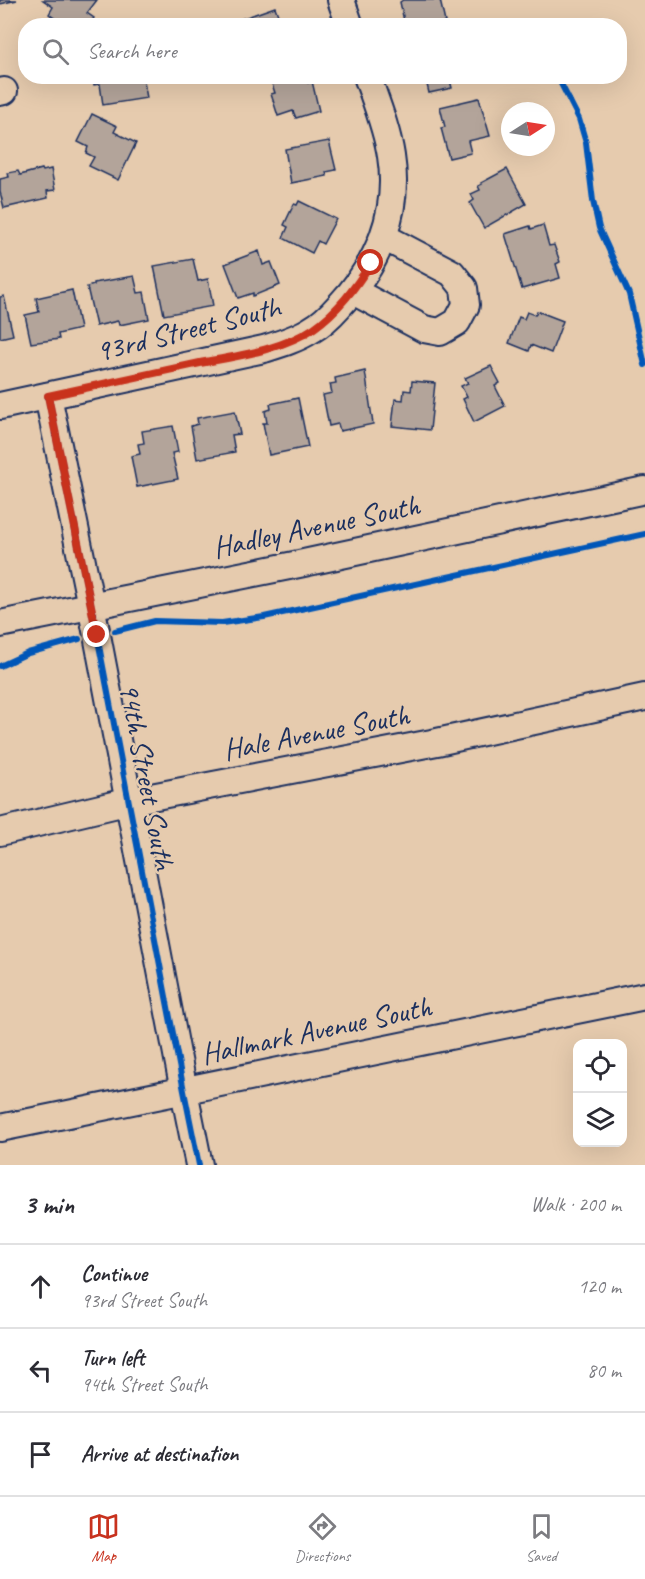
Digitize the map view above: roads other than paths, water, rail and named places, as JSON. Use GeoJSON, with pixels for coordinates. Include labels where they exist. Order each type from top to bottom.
{"type":"FeatureCollection","features":[{"type":"Feature","properties":{"kind":"street"},"geometry":{"type":"LineString","coordinates":[[341,0],[347,18]]}},
{"type":"Feature","properties":{"kind":"street","name":"93rd Street South"},"geometry":{"type":"LineString","coordinates":[[48,396],[234,356],[290,340],[312,330],[328,317],[353,291],[371,263],[384,237],[393,192],[387,135],[370,84]]}},
{"type":"Feature","properties":{"kind":"street"},"geometry":{"type":"LineString","coordinates":[[353,291],[424,329],[440,332],[457,322],[466,305],[464,288],[452,273],[384,237]]}},
{"type":"Feature","properties":{"kind":"street"},"geometry":{"type":"LineString","coordinates":[[0,406],[48,396]]}},
{"type":"Feature","properties":{"kind":"street","name":"94th Street South"},"geometry":{"type":"LineString","coordinates":[[48,396],[130,801],[199,1165]]}},
{"type":"Feature","properties":{"kind":"street","name":"Hadley Avenue South"},"geometry":{"type":"LineString","coordinates":[[0,624],[645,490]]}},
{"type":"Feature","properties":{"kind":"street","name":"Hale Avenue South"},"geometry":{"type":"LineString","coordinates":[[0,832],[130,801],[437,742],[645,697]]}},
{"type":"Feature","properties":{"kind":"street","name":"Hallmark Avenue South"},"geometry":{"type":"LineString","coordinates":[[0,1128],[645,996]]}}]}
